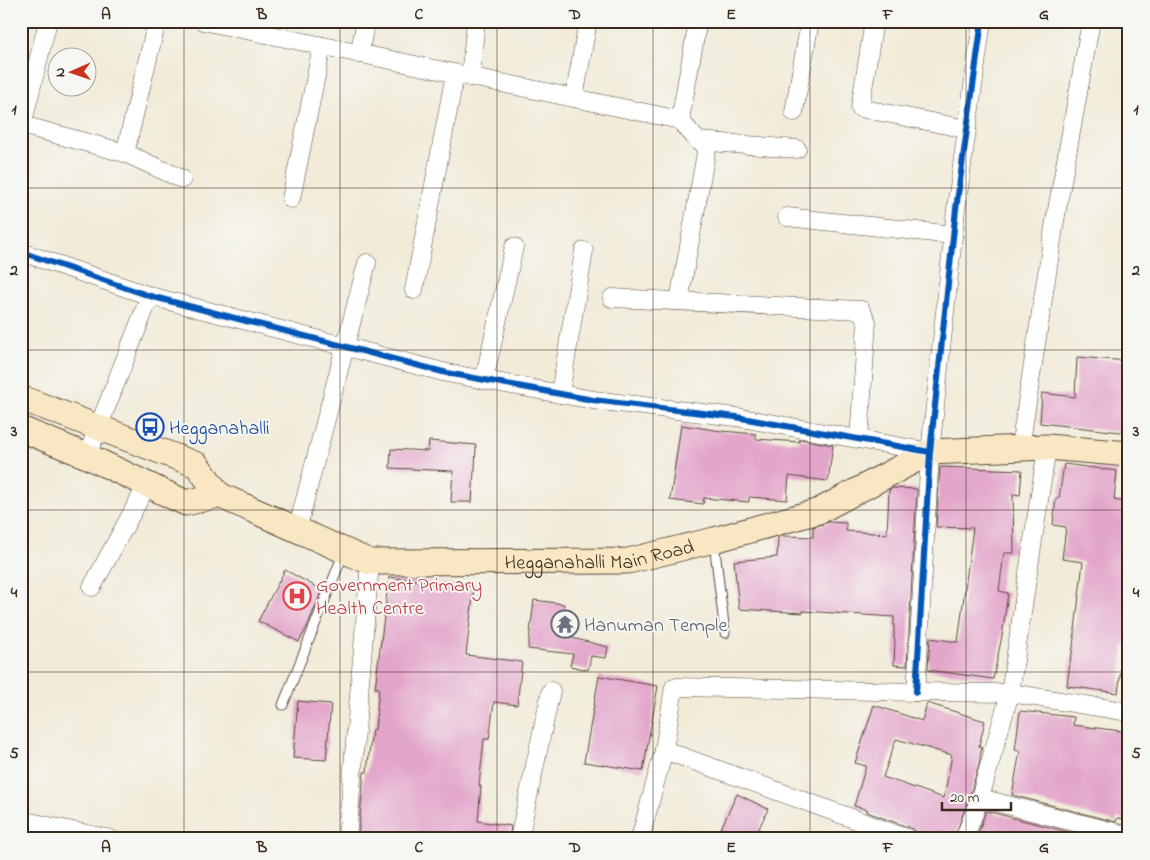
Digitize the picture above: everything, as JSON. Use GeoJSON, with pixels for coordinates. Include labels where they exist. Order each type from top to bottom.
{"type":"FeatureCollection","features":[{"type":"Feature","properties":{"kind":"main road"},"geometry":{"type":"LineString","coordinates":[[21,398],[197,465],[219,496],[186,503],[87,456],[21,429]]}},
{"type":"Feature","properties":{"kind":"main road","name":"Hegganahalli Main Road"},"geometry":{"type":"LineString","coordinates":[[219,496],[370,562],[628,560],[714,540],[819,511],[930,452],[1047,448],[1129,454]]}},
{"type":"Feature","properties":{"kind":"street"},"geometry":{"type":"LineString","coordinates":[[48,21],[22,125],[125,152],[182,179]]}},
{"type":"Feature","properties":{"kind":"street"},"geometry":{"type":"LineString","coordinates":[[125,152],[157,21]]}},
{"type":"Feature","properties":{"kind":"street"},"geometry":{"type":"LineString","coordinates":[[203,21],[246,26],[322,46],[680,120],[698,141],[796,148]]}},
{"type":"Feature","properties":{"kind":"street"},"geometry":{"type":"LineString","coordinates":[[359,54],[366,21]]}},
{"type":"Feature","properties":{"kind":"street"},"geometry":{"type":"LineString","coordinates":[[414,290],[462,75],[476,21]]}},
{"type":"Feature","properties":{"kind":"street"},"geometry":{"type":"LineString","coordinates":[[574,98],[588,21]]}},
{"type":"Feature","properties":{"kind":"street"},"geometry":{"type":"LineString","coordinates":[[680,120],[698,21]]}},
{"type":"Feature","properties":{"kind":"street"},"geometry":{"type":"LineString","coordinates":[[794,112],[810,21]]}},
{"type":"Feature","properties":{"kind":"street"},"geometry":{"type":"LineString","coordinates":[[874,21],[860,108],[967,129]]}},
{"type":"Feature","properties":{"kind":"street"},"geometry":{"type":"LineString","coordinates":[[916,692],[930,452],[953,235],[982,21]]}},
{"type":"Feature","properties":{"kind":"street"},"geometry":{"type":"LineString","coordinates":[[1020,448],[1055,222],[1091,21]]}},
{"type":"Feature","properties":{"kind":"street"},"geometry":{"type":"LineString","coordinates":[[291,199],[322,46]]}},
{"type":"Feature","properties":{"kind":"street"},"geometry":{"type":"LineString","coordinates":[[679,301],[708,142]]}},
{"type":"Feature","properties":{"kind":"street"},"geometry":{"type":"LineString","coordinates":[[787,217],[953,235]]}},
{"type":"Feature","properties":{"kind":"street"},"geometry":{"type":"LineString","coordinates":[[484,380],[514,247]]}},
{"type":"Feature","properties":{"kind":"street"},"geometry":{"type":"LineString","coordinates":[[560,394],[584,251]]}},
{"type":"Feature","properties":{"kind":"street"},"geometry":{"type":"LineString","coordinates":[[21,252],[150,296],[447,373],[593,400],[736,417],[930,452]]}},
{"type":"Feature","properties":{"kind":"street"},"geometry":{"type":"LineString","coordinates":[[297,530],[367,263]]}},
{"type":"Feature","properties":{"kind":"street"},"geometry":{"type":"LineString","coordinates":[[87,456],[150,296]]}},
{"type":"Feature","properties":{"kind":"street"},"geometry":{"type":"LineString","coordinates":[[612,298],[861,310],[867,322],[859,439]]}},
{"type":"Feature","properties":{"kind":"street"},"geometry":{"type":"LineString","coordinates":[[964,839],[980,798],[1010,693],[1047,448]]}},
{"type":"Feature","properties":{"kind":"street"},"geometry":{"type":"LineString","coordinates":[[92,588],[147,485]]}},
{"type":"Feature","properties":{"kind":"street"},"geometry":{"type":"LineString","coordinates":[[347,839],[370,562]]}},
{"type":"Feature","properties":{"kind":"street"},"geometry":{"type":"LineString","coordinates":[[640,839],[664,750],[674,687],[1010,693],[1129,712]]}},
{"type":"Feature","properties":{"kind":"street"},"geometry":{"type":"LineString","coordinates":[[519,839],[551,691]]}},
{"type":"Feature","properties":{"kind":"street"},"geometry":{"type":"LineString","coordinates":[[664,750],[909,839]]}},
{"type":"Feature","properties":{"kind":"street"},"geometry":{"type":"LineString","coordinates":[[980,798],[1129,836]]}},
{"type":"Feature","properties":{"kind":"street"},"geometry":{"type":"LineString","coordinates":[[21,820],[111,839]]}},
{"type":"Feature","properties":{"kind":"lane"},"geometry":{"type":"LineString","coordinates":[[714,540],[725,633]]}},
{"type":"Feature","properties":{"kind":"lane"},"geometry":{"type":"LineString","coordinates":[[283,705],[344,551]]}},
{"type":"Feature","properties":{"kind":"building"},"geometry":{"type":"Polygon","coordinates":[[[1077,357],[1129,361],[1129,433],[1040,423],[1042,393],[1075,397],[1077,357]]]}},
{"type":"Feature","properties":{"kind":"building"},"geometry":{"type":"Polygon","coordinates":[[[681,425],[756,434],[756,439],[799,442],[800,439],[833,445],[828,481],[789,476],[787,500],[749,497],[749,502],[704,498],[703,504],[670,500],[681,425]]]}},
{"type":"Feature","properties":{"kind":"building"},"geometry":{"type":"Polygon","coordinates":[[[429,441],[476,445],[472,502],[451,502],[453,471],[390,468],[391,449],[428,451],[429,441]]]}},
{"type":"Feature","properties":{"kind":"building"},"geometry":{"type":"Polygon","coordinates":[[[1064,464],[1117,471],[1114,500],[1129,503],[1129,632],[1127,647],[1124,646],[1118,693],[1067,686],[1083,562],[1062,559],[1066,527],[1053,525],[1056,498],[1059,498],[1064,464]]]}},
{"type":"Feature","properties":{"kind":"building"},"geometry":{"type":"Polygon","coordinates":[[[940,467],[1022,470],[1020,495],[1013,494],[1014,553],[1004,553],[999,591],[1008,593],[993,679],[928,670],[930,638],[958,642],[973,528],[936,527],[940,467]]]}},
{"type":"Feature","properties":{"kind":"building"},"geometry":{"type":"Polygon","coordinates":[[[893,488],[917,489],[907,666],[894,665],[894,617],[739,609],[734,561],[777,557],[778,537],[813,537],[813,527],[829,522],[846,523],[846,531],[887,534],[889,490],[893,488]]]}},
{"type":"Feature","properties":{"kind":"building"},"geometry":{"type":"Polygon","coordinates":[[[285,570],[322,590],[299,642],[258,621],[285,570]]]}},
{"type":"Feature","properties":{"kind":"building"},"geometry":{"type":"Polygon","coordinates":[[[389,577],[474,587],[466,655],[522,662],[517,705],[494,702],[489,739],[484,739],[479,786],[481,786],[478,821],[511,826],[509,839],[358,839],[364,772],[367,772],[372,729],[375,730],[379,688],[375,688],[389,577]]]}},
{"type":"Feature","properties":{"kind":"building"},"geometry":{"type":"Polygon","coordinates":[[[534,600],[564,604],[560,635],[608,647],[606,658],[591,656],[588,670],[570,666],[573,654],[528,649],[534,600]]]}},
{"type":"Feature","properties":{"kind":"building"},"geometry":{"type":"Polygon","coordinates":[[[599,676],[658,686],[643,771],[584,762],[599,676]]]}},
{"type":"Feature","properties":{"kind":"building"},"geometry":{"type":"Polygon","coordinates":[[[298,701],[331,704],[326,760],[293,758],[298,701]]]}},
{"type":"Feature","properties":{"kind":"building"},"geometry":{"type":"Polygon","coordinates":[[[927,703],[985,721],[979,746],[982,747],[979,764],[954,839],[919,839],[913,829],[854,806],[866,766],[855,763],[874,705],[922,721],[927,703]],[[896,739],[883,777],[944,798],[952,755],[896,739]]]}},
{"type":"Feature","properties":{"kind":"building"},"geometry":{"type":"Polygon","coordinates":[[[1020,711],[1074,717],[1073,725],[1129,732],[1129,819],[1117,818],[1116,822],[1012,795],[1020,751],[1015,750],[1020,711]]]}},
{"type":"Feature","properties":{"kind":"building"},"geometry":{"type":"Polygon","coordinates":[[[737,794],[768,809],[754,839],[716,839],[737,794]]]}},
{"type":"Feature","properties":{"kind":"building"},"geometry":{"type":"Polygon","coordinates":[[[986,811],[1097,839],[976,839],[986,811]]]}},
{"type":"Feature","properties":{"kind":"cycle path"},"geometry":{"type":"LineString","coordinates":[[916,692],[930,452],[956,209],[982,21]]}},
{"type":"Feature","properties":{"kind":"cycle path"},"geometry":{"type":"LineString","coordinates":[[21,252],[150,296],[447,373],[593,400],[736,417],[930,452]]}},
{"type":"Feature","properties":{"kind":"place","name":"Hegganahalli"},"geometry":{"type":"Point","coordinates":[150,427]}},
{"type":"Feature","properties":{"kind":"place","name":"Government Primary Health Centre"},"geometry":{"type":"Point","coordinates":[297,596]}},
{"type":"Feature","properties":{"kind":"place","name":"Hanuman Temple"},"geometry":{"type":"Point","coordinates":[565,624]}}]}
